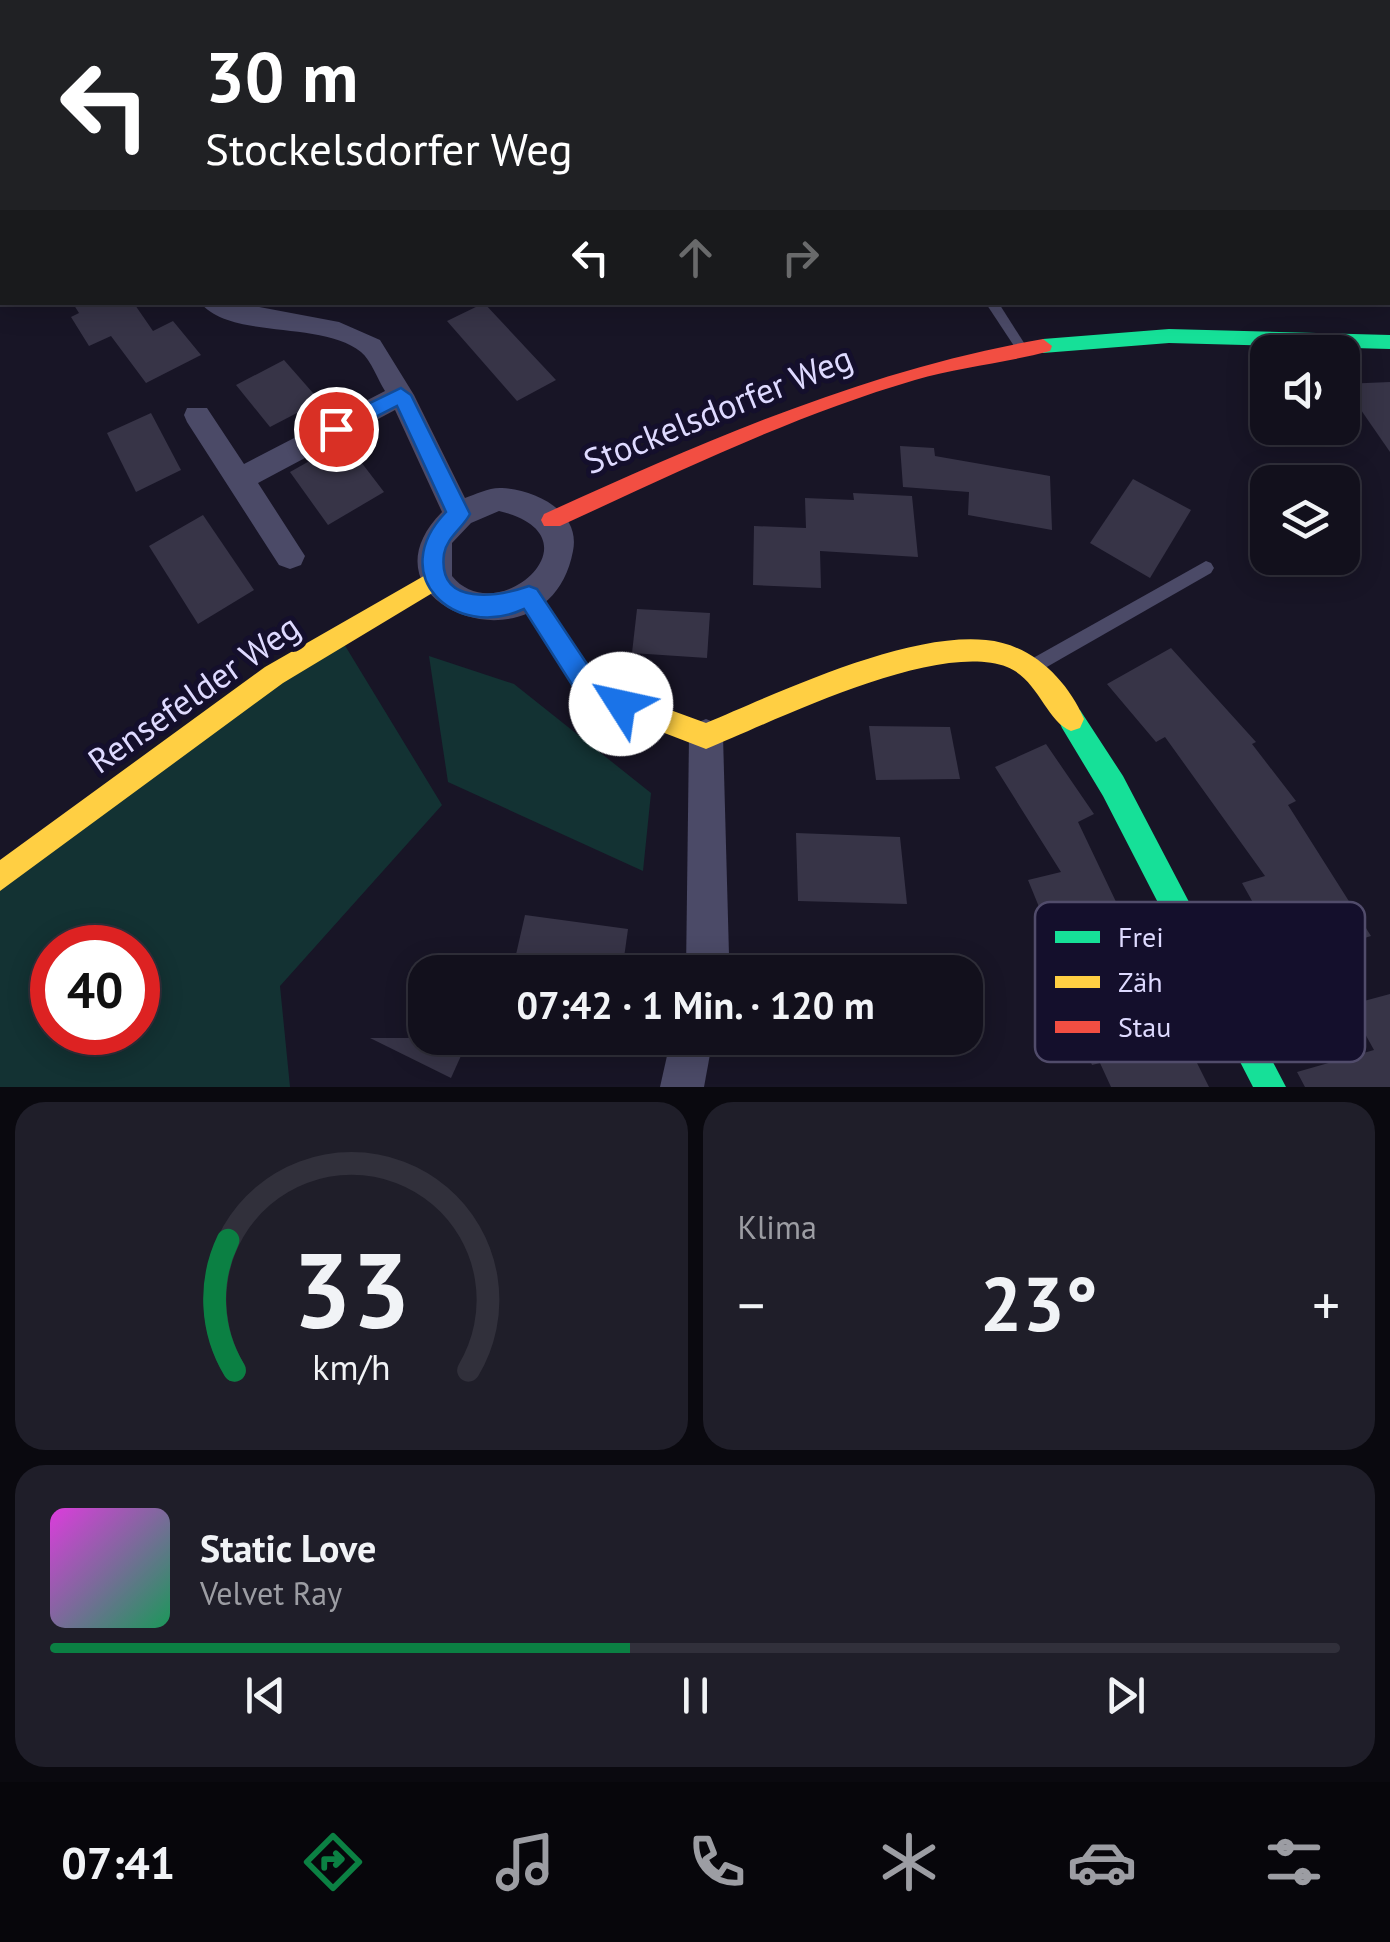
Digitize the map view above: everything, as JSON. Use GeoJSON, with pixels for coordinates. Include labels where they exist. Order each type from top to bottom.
{"type":"FeatureCollection","features":[{"type":"Feature","properties":{"kind":"street"},"geometry":{"type":"LineString","coordinates":[[218,305],[230,311],[340,330],[370,346],[401,395],[458,514]]}},
{"type":"Feature","properties":{"kind":"street","name":"Stockelsdorfer Weg"},"geometry":{"type":"LineString","coordinates":[[552,520],[788,414],[896,379],[1022,348],[1187,334],[1326,344],[1390,342]]}},
{"type":"Feature","properties":{"kind":"street"},"geometry":{"type":"LineString","coordinates":[[238,480],[401,395]]}},
{"type":"Feature","properties":{"kind":"street"},"geometry":{"type":"LineString","coordinates":[[197,415],[290,556]]}},
{"type":"Feature","properties":{"kind":"street"},"geometry":{"type":"LineString","coordinates":[[520,500],[552,520],[560,534],[556,568],[545,584],[529,596],[508,606],[464,604],[447,594],[436,579],[432,556],[440,533],[458,514],[478,504],[520,500]]}},
{"type":"Feature","properties":{"kind":"street","name":"Rensefelder Weg"},"geometry":{"type":"LineString","coordinates":[[0,876],[274,675],[436,579]]}},
{"type":"Feature","properties":{"kind":"street"},"geometry":{"type":"LineString","coordinates":[[529,596],[592,694],[706,736],[799,696],[956,650],[1012,656],[1050,684],[1113,786],[1174,902]]}},
{"type":"Feature","properties":{"kind":"street"},"geometry":{"type":"LineString","coordinates":[[706,736],[709,955]]}},
{"type":"Feature","properties":{"kind":"street"},"geometry":{"type":"LineString","coordinates":[[682,1087],[689,1055]]}},
{"type":"Feature","properties":{"kind":"street"},"geometry":{"type":"LineString","coordinates":[[1257,1062],[1270,1087]]}},
{"type":"Feature","properties":{"kind":"lane"},"geometry":{"type":"LineString","coordinates":[[994,305],[1022,348]]}},
{"type":"Feature","properties":{"kind":"lane"},"geometry":{"type":"LineString","coordinates":[[1028,668],[1206,568]]}},
{"type":"Feature","properties":{"kind":"green space"},"geometry":{"type":"Polygon","coordinates":[[[341,639],[442,805],[280,986],[290,1087],[0,1087],[0,879],[341,639]]]}},
{"type":"Feature","properties":{"kind":"green space"},"geometry":{"type":"Polygon","coordinates":[[[429,656],[514,684],[651,793],[643,871],[448,782],[429,656]]]}},
{"type":"Feature","properties":{"kind":"building"},"geometry":{"type":"Polygon","coordinates":[[[74,305],[135,305],[153,331],[173,321],[201,355],[146,383],[111,336],[89,346],[71,317],[79,313],[74,305]]]}},
{"type":"Feature","properties":{"kind":"building"},"geometry":{"type":"Polygon","coordinates":[[[486,305],[556,380],[517,401],[447,321],[486,305]]]}},
{"type":"Feature","properties":{"kind":"building"},"geometry":{"type":"Polygon","coordinates":[[[284,360],[320,401],[270,427],[236,385],[284,360]]]}},
{"type":"Feature","properties":{"kind":"building"},"geometry":{"type":"Polygon","coordinates":[[[1390,382],[1390,452],[1360,409],[1360,383],[1390,382]]]}},
{"type":"Feature","properties":{"kind":"building"},"geometry":{"type":"Polygon","coordinates":[[[151,413],[181,470],[136,492],[107,433],[151,413]]]}},
{"type":"Feature","properties":{"kind":"building"},"geometry":{"type":"Polygon","coordinates":[[[345,441],[384,492],[328,525],[290,472],[345,441]]]}},
{"type":"Feature","properties":{"kind":"building"},"geometry":{"type":"Polygon","coordinates":[[[900,446],[934,448],[935,456],[1050,476],[1052,530],[968,515],[969,492],[903,487],[900,446]]]}},
{"type":"Feature","properties":{"kind":"building"},"geometry":{"type":"Polygon","coordinates":[[[1133,479],[1191,510],[1150,578],[1090,543],[1133,479]]]}},
{"type":"Feature","properties":{"kind":"building"},"geometry":{"type":"Polygon","coordinates":[[[853,493],[912,496],[918,557],[820,551],[821,588],[753,585],[754,526],[806,528],[805,498],[854,500],[853,493]]]}},
{"type":"Feature","properties":{"kind":"building"},"geometry":{"type":"Polygon","coordinates":[[[203,515],[254,590],[198,624],[149,546],[203,515]]]}},
{"type":"Feature","properties":{"kind":"building"},"geometry":{"type":"Polygon","coordinates":[[[637,609],[710,613],[707,658],[632,653],[637,609]]]}},
{"type":"Feature","properties":{"kind":"building"},"geometry":{"type":"Polygon","coordinates":[[[1171,648],[1256,742],[1252,744],[1296,801],[1288,805],[1349,902],[1253,902],[1242,883],[1265,876],[1165,737],[1156,742],[1107,684],[1171,648]]]}},
{"type":"Feature","properties":{"kind":"building"},"geometry":{"type":"Polygon","coordinates":[[[869,726],[950,727],[960,779],[876,780],[869,726]]]}},
{"type":"Feature","properties":{"kind":"building"},"geometry":{"type":"Polygon","coordinates":[[[1046,744],[1094,814],[1078,822],[1116,902],[1037,902],[1028,880],[1061,872],[995,767],[1046,744]]]}},
{"type":"Feature","properties":{"kind":"building"},"geometry":{"type":"Polygon","coordinates":[[[796,833],[900,837],[907,904],[798,901],[796,833]]]}},
{"type":"Feature","properties":{"kind":"building"},"geometry":{"type":"Polygon","coordinates":[[[525,915],[628,929],[624,955],[516,955],[525,915]]]}},
{"type":"Feature","properties":{"kind":"building"},"geometry":{"type":"Polygon","coordinates":[[[1390,994],[1390,1087],[1305,1087],[1297,1072],[1332,1062],[1365,1062],[1365,1053],[1374,1050],[1365,1034],[1365,1001],[1390,994]]]}},
{"type":"Feature","properties":{"kind":"building"},"geometry":{"type":"Polygon","coordinates":[[[370,1038],[408,1038],[408,1055],[461,1055],[451,1078],[370,1038]]]}},
{"type":"Feature","properties":{"kind":"building"},"geometry":{"type":"Polygon","coordinates":[[[1091,1062],[1196,1062],[1209,1087],[1111,1087],[1100,1063],[1091,1062]]]}},
{"type":"Feature","properties":{"kind":"traffic: fast"},"geometry":{"type":"LineString","coordinates":[[1043,346],[1169,336],[1390,342]]}},
{"type":"Feature","properties":{"kind":"traffic: fast"},"geometry":{"type":"LineString","coordinates":[[1071,719],[1113,786],[1174,902]]}},
{"type":"Feature","properties":{"kind":"traffic: fast"},"geometry":{"type":"LineString","coordinates":[[1257,1062],[1270,1087]]}},
{"type":"Feature","properties":{"kind":"traffic: slow"},"geometry":{"type":"LineString","coordinates":[[0,877],[274,675],[436,579]]}},
{"type":"Feature","properties":{"kind":"traffic: slow"},"geometry":{"type":"LineString","coordinates":[[529,596],[593,694],[706,736],[815,691],[907,661],[987,651],[1015,658],[1033,670],[1071,719]]}},
{"type":"Feature","properties":{"kind":"traffic: jam"},"geometry":{"type":"LineString","coordinates":[[552,520],[731,440],[853,392],[979,357],[1043,346]]}},
{"type":"Feature","properties":{"kind":"route"},"geometry":{"type":"LineString","coordinates":[[336,429],[401,395],[458,514],[440,533],[432,556],[436,579],[447,594],[464,604],[508,606],[529,596],[592,694],[621,704]]}}]}
